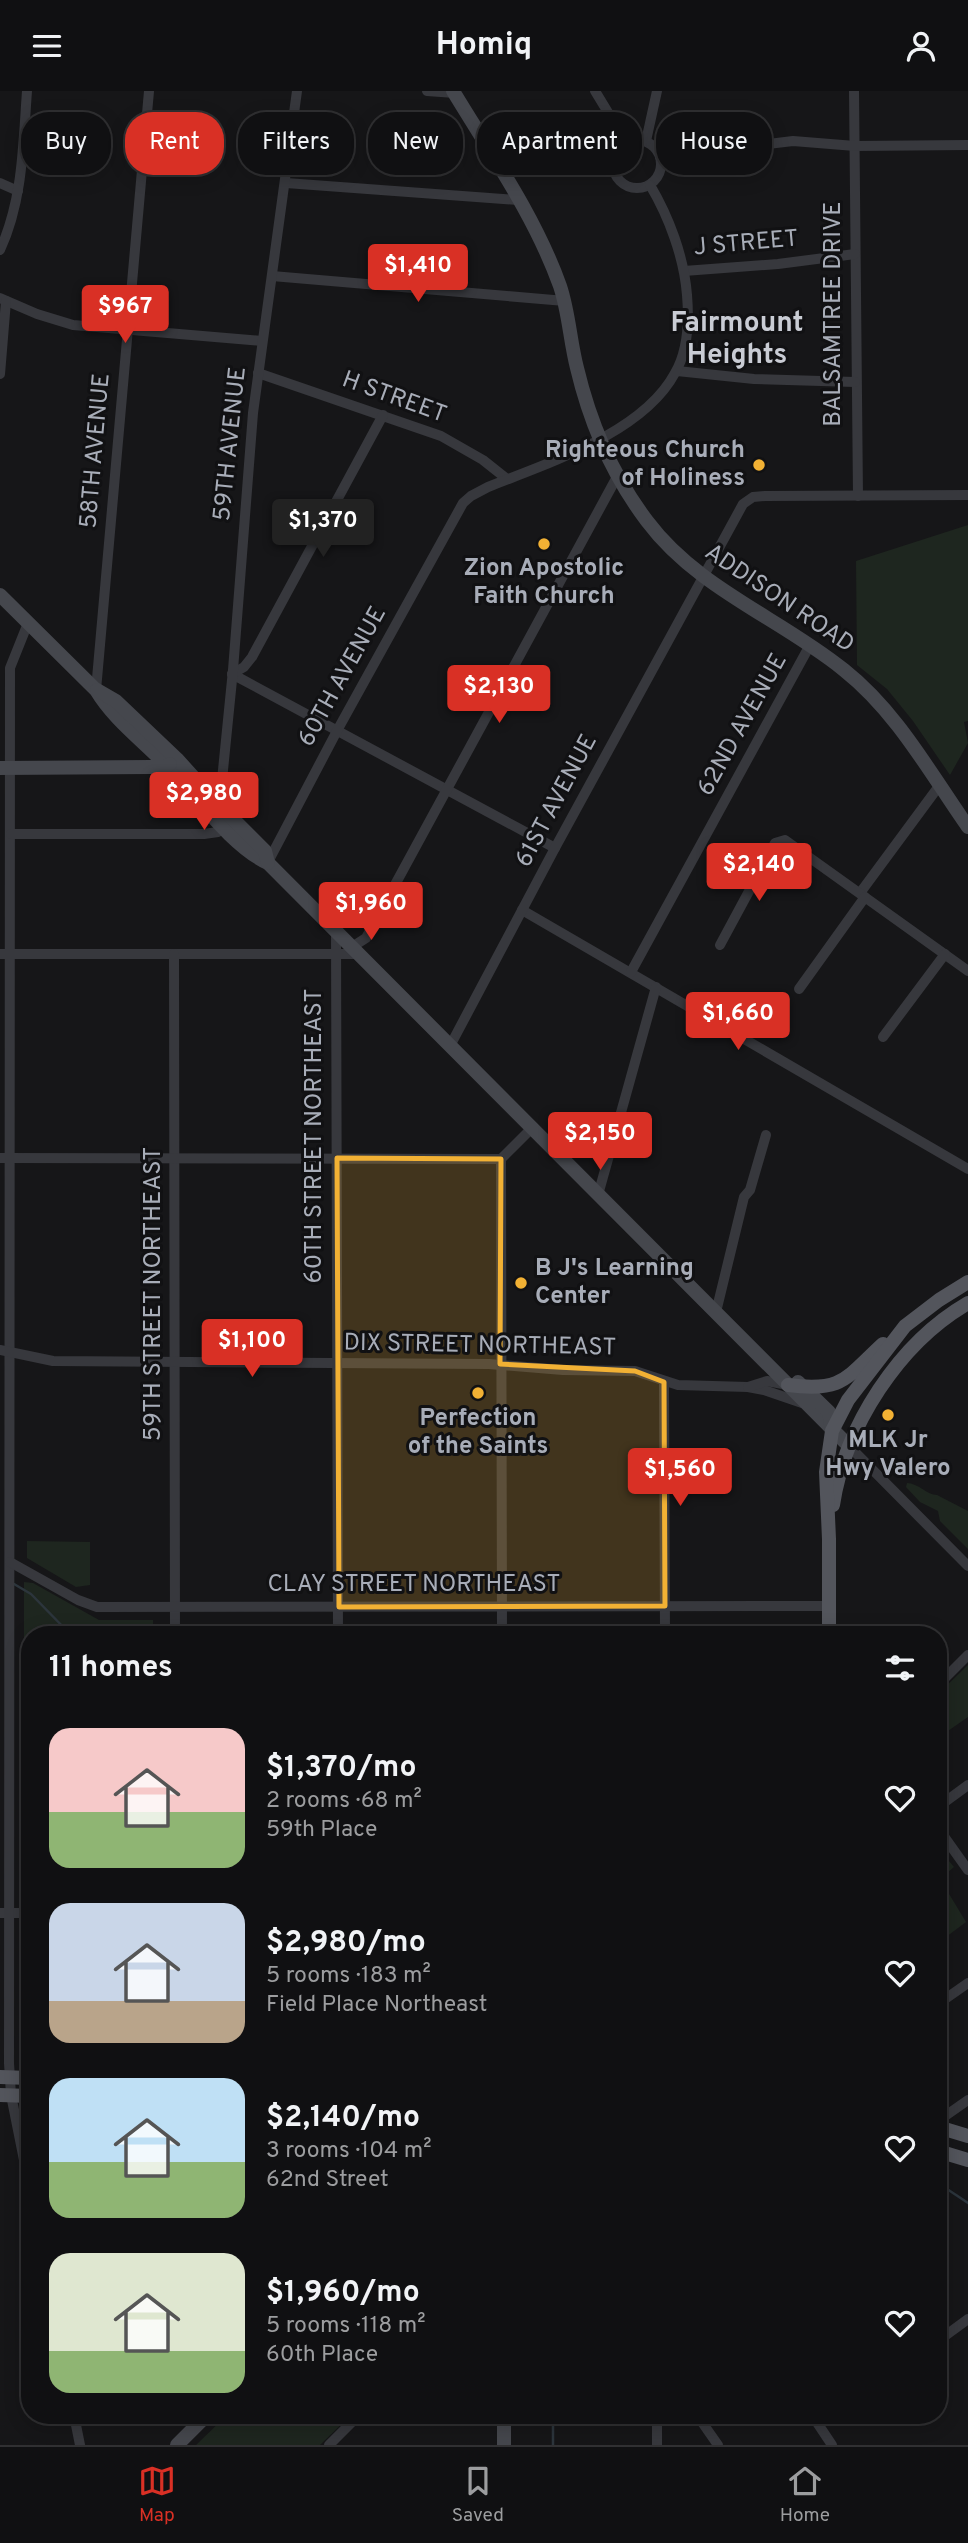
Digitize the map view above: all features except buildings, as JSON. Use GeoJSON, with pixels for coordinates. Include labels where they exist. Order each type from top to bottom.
{"type":"FeatureCollection","features":[{"type":"Feature","properties":{"kind":"main road","name":"ADDISON ROAD"},"geometry":{"type":"LineString","coordinates":[[454,92],[545,248],[565,301],[584,396],[600,440],[618,475],[653,529],[676,555],[702,577],[810,645],[852,676],[905,733],[968,827]]}},
{"type":"Feature","properties":{"kind":"main road"},"geometry":{"type":"LineString","coordinates":[[0,595],[96,690],[107,708],[215,801],[265,851],[268,863]]}},
{"type":"Feature","properties":{"kind":"main road"},"geometry":{"type":"LineString","coordinates":[[5,768],[172,762]]}},
{"type":"Feature","properties":{"kind":"main road"},"geometry":{"type":"LineString","coordinates":[[172,762],[225,828],[255,857],[268,863],[848,1445]]}},
{"type":"Feature","properties":{"kind":"main road"},"geometry":{"type":"LineString","coordinates":[[788,1385],[830,1387],[842,1382],[932,1304],[968,1282]]}},
{"type":"Feature","properties":{"kind":"main road"},"geometry":{"type":"LineString","coordinates":[[829,1539],[836,1487],[848,1445],[864,1414],[897,1367],[931,1329],[968,1303]]}},
{"type":"Feature","properties":{"kind":"main road"},"geometry":{"type":"LineString","coordinates":[[721,1317],[744,1328],[829,1412],[832,1431],[826,1472],[829,1626]]}},
{"type":"Feature","properties":{"kind":"main road"},"geometry":{"type":"LineString","coordinates":[[832,1431],[848,1400],[905,1326]]}},
{"type":"Feature","properties":{"kind":"main road"},"geometry":{"type":"LineString","coordinates":[[947,2128],[968,2136]]}},
{"type":"Feature","properties":{"kind":"main road"},"geometry":{"type":"LineString","coordinates":[[947,2154],[968,2161]]}},
{"type":"Feature","properties":{"kind":"main road"},"geometry":{"type":"LineString","coordinates":[[177,2445],[198,2424]]}},
{"type":"Feature","properties":{"kind":"main road"},"geometry":{"type":"LineString","coordinates":[[504,2424],[504,2445]]}},
{"type":"Feature","properties":{"kind":"street"},"geometry":{"type":"LineString","coordinates":[[0,250],[10,227],[18,191],[27,91]]}},
{"type":"Feature","properties":{"kind":"street","name":"58TH AVENUE"},"geometry":{"type":"LineString","coordinates":[[96,690],[149,91]]}},
{"type":"Feature","properties":{"kind":"street","name":"59TH AVENUE"},"geometry":{"type":"LineString","coordinates":[[215,801],[220,790],[232,674],[253,413],[297,91]]}},
{"type":"Feature","properties":{"kind":"street"},"geometry":{"type":"LineString","coordinates":[[427,91],[454,92]]}},
{"type":"Feature","properties":{"kind":"street"},"geometry":{"type":"LineString","coordinates":[[595,91],[608,112]]}},
{"type":"Feature","properties":{"kind":"street"},"geometry":{"type":"LineString","coordinates":[[646,141],[657,91]]}},
{"type":"Feature","properties":{"kind":"street","name":"BALSAMTREE DRIVE"},"geometry":{"type":"LineString","coordinates":[[854,91],[858,496]]}},
{"type":"Feature","properties":{"kind":"street"},"geometry":{"type":"LineString","coordinates":[[642,140],[652,144],[656,150]]}},
{"type":"Feature","properties":{"kind":"street"},"geometry":{"type":"LineString","coordinates":[[772,142],[855,146],[968,145]]}},
{"type":"Feature","properties":{"kind":"street"},"geometry":{"type":"LineString","coordinates":[[615,175],[628,187],[641,188],[650,185],[659,175]]}},
{"type":"Feature","properties":{"kind":"street"},"geometry":{"type":"LineString","coordinates":[[0,183],[18,191]]}},
{"type":"Feature","properties":{"kind":"street"},"geometry":{"type":"LineString","coordinates":[[286,183],[518,200]]}},
{"type":"Feature","properties":{"kind":"street","name":"60TH AVENUE"},"geometry":{"type":"LineString","coordinates":[[268,863],[338,729],[463,503],[475,493],[600,440],[645,409],[666,388],[677,372],[688,316],[684,271],[666,217],[650,185]]}},
{"type":"Feature","properties":{"kind":"street","name":"J STREET"},"geometry":{"type":"LineString","coordinates":[[684,271],[778,264],[855,254]]}},
{"type":"Feature","properties":{"kind":"street"},"geometry":{"type":"LineString","coordinates":[[272,276],[565,301]]}},
{"type":"Feature","properties":{"kind":"street"},"geometry":{"type":"LineString","coordinates":[[0,374],[3,300],[73,325],[262,341]]}},
{"type":"Feature","properties":{"kind":"street"},"geometry":{"type":"LineString","coordinates":[[677,372],[754,379],[855,382]]}},
{"type":"Feature","properties":{"kind":"street","name":"H STREET"},"geometry":{"type":"LineString","coordinates":[[258,373],[441,436],[490,465],[507,479]]}},
{"type":"Feature","properties":{"kind":"street"},"geometry":{"type":"LineString","coordinates":[[232,674],[244,667],[252,657],[383,415]]}},
{"type":"Feature","properties":{"kind":"street"},"geometry":{"type":"LineString","coordinates":[[5,954],[336,954],[355,951],[366,939],[618,475]]}},
{"type":"Feature","properties":{"kind":"street","name":"61ST AVENUE"},"geometry":{"type":"LineString","coordinates":[[450,1046],[743,504],[754,497],[968,495]]}},
{"type":"Feature","properties":{"kind":"street"},"geometry":{"type":"LineString","coordinates":[[21,2154],[6,2095],[5,2077],[7,1600],[10,1567],[5,1351],[5,954],[11,834],[5,768],[10,668],[28,623]]}},
{"type":"Feature","properties":{"kind":"street","name":"62ND AVENUE"},"geometry":{"type":"LineString","coordinates":[[631,972],[810,645]]}},
{"type":"Feature","properties":{"kind":"street"},"geometry":{"type":"LineString","coordinates":[[232,674],[555,848]]}},
{"type":"Feature","properties":{"kind":"street"},"geometry":{"type":"LineString","coordinates":[[799,989],[939,786]]}},
{"type":"Feature","properties":{"kind":"street"},"geometry":{"type":"LineString","coordinates":[[11,834],[204,834],[225,828]]}},
{"type":"Feature","properties":{"kind":"street"},"geometry":{"type":"LineString","coordinates":[[720,945],[766,857],[775,843],[781,840],[788,841],[968,971]]}},
{"type":"Feature","properties":{"kind":"street"},"geometry":{"type":"LineString","coordinates":[[522,910],[968,1169]]}},
{"type":"Feature","properties":{"kind":"street","name":"60TH STREET NORTHEAST"},"geometry":{"type":"LineString","coordinates":[[336,932],[338,1626]]}},
{"type":"Feature","properties":{"kind":"street","name":"59TH STREET NORTHEAST"},"geometry":{"type":"LineString","coordinates":[[174,954],[175,1626]]}},
{"type":"Feature","properties":{"kind":"street"},"geometry":{"type":"LineString","coordinates":[[883,1037],[945,954]]}},
{"type":"Feature","properties":{"kind":"street"},"geometry":{"type":"LineString","coordinates":[[598,1195],[656,987]]}},
{"type":"Feature","properties":{"kind":"street"},"geometry":{"type":"LineString","coordinates":[[502,1626],[500,1159],[531,1128]]}},
{"type":"Feature","properties":{"kind":"street"},"geometry":{"type":"LineString","coordinates":[[721,1317],[744,1197],[750,1190],[766,1135]]}},
{"type":"Feature","properties":{"kind":"street"},"geometry":{"type":"LineString","coordinates":[[5,1158],[500,1159]]}},
{"type":"Feature","properties":{"kind":"street","name":"DIX STREET NORTHEAST"},"geometry":{"type":"LineString","coordinates":[[5,1351],[53,1361],[500,1364],[563,1370],[635,1371],[680,1385],[748,1387],[796,1400],[814,1411]]}},
{"type":"Feature","properties":{"kind":"street","name":"DIX STREET NORTHEAST"},"geometry":{"type":"LineString","coordinates":[[748,1387],[767,1381],[788,1385]]}},
{"type":"Feature","properties":{"kind":"street"},"geometry":{"type":"LineString","coordinates":[[664,1382],[665,1626]]}},
{"type":"Feature","properties":{"kind":"street"},"geometry":{"type":"LineString","coordinates":[[848,1445],[968,1566]]}},
{"type":"Feature","properties":{"kind":"street","name":"CLAY STREET NORTHEAST"},"geometry":{"type":"LineString","coordinates":[[10,1567],[97,1607],[829,1606]]}},
{"type":"Feature","properties":{"kind":"street"},"geometry":{"type":"LineString","coordinates":[[947,1676],[968,1655]]}},
{"type":"Feature","properties":{"kind":"street"},"geometry":{"type":"LineString","coordinates":[[947,1801],[968,1786]]}},
{"type":"Feature","properties":{"kind":"street"},"geometry":{"type":"LineString","coordinates":[[947,1841],[968,1870]]}},
{"type":"Feature","properties":{"kind":"street"},"geometry":{"type":"LineString","coordinates":[[947,1998],[968,1983]]}},
{"type":"Feature","properties":{"kind":"street"},"geometry":{"type":"LineString","coordinates":[[947,2117],[968,2100]]}},
{"type":"Feature","properties":{"kind":"street"},"geometry":{"type":"LineString","coordinates":[[947,2334],[968,2319]]}},
{"type":"Feature","properties":{"kind":"street"},"geometry":{"type":"LineString","coordinates":[[76,2424],[80,2445]]}},
{"type":"Feature","properties":{"kind":"street"},"geometry":{"type":"LineString","coordinates":[[329,2445],[350,2424]]}},
{"type":"Feature","properties":{"kind":"street"},"geometry":{"type":"LineString","coordinates":[[657,2424],[657,2445]]}},
{"type":"Feature","properties":{"kind":"street"},"geometry":{"type":"LineString","coordinates":[[703,2424],[718,2445]]}},
{"type":"Feature","properties":{"kind":"street"},"geometry":{"type":"LineString","coordinates":[[818,2424],[832,2445]]}},
{"type":"Feature","properties":{"kind":"highlighted area"},"geometry":{"type":"Polygon","coordinates":[[[337,1158],[501,1159],[500,1364],[635,1371],[664,1382],[665,1606],[339,1607],[337,1158]]]}},
{"type":"Feature","properties":{"kind":"shaded area"},"geometry":{"type":"Polygon","coordinates":[[[968,525],[968,721],[964,722],[968,743],[950,775],[887,689],[857,665],[856,561],[968,525]]]}},
{"type":"Feature","properties":{"kind":"shaded area"},"geometry":{"type":"Polygon","coordinates":[[[907,1483],[968,1511],[968,1549],[940,1521],[938,1511],[920,1502],[906,1487],[907,1483]]]}},
{"type":"Feature","properties":{"kind":"shaded area"},"geometry":{"type":"Polygon","coordinates":[[[27,1541],[90,1542],[90,1585],[76,1587],[27,1558],[27,1541]]]}},
{"type":"Feature","properties":{"kind":"shaded area"},"geometry":{"type":"Polygon","coordinates":[[[24,1582],[33,1583],[99,1620],[153,1620],[153,1626],[24,1626],[24,1582]]]}},
{"type":"Feature","properties":{"kind":"shaded area"},"geometry":{"type":"Polygon","coordinates":[[[968,1665],[968,1717],[947,1732],[947,1685],[968,1665]]]}},
{"type":"Feature","properties":{"kind":"shaded area"},"geometry":{"type":"Polygon","coordinates":[[[947,1859],[954,1867],[947,1873],[947,1859]]]}},
{"type":"Feature","properties":{"kind":"shaded area"},"geometry":{"type":"Polygon","coordinates":[[[947,1891],[966,1922],[947,1936],[947,1891]]]}},
{"type":"Feature","properties":{"kind":"shaded area"},"geometry":{"type":"Polygon","coordinates":[[[218,2424],[342,2424],[320,2445],[196,2445],[218,2424]]]}},
{"type":"Feature","properties":{"kind":"waterway"},"geometry":{"type":"LineString","coordinates":[[14,1584],[31,1594],[62,1626]]}},
{"type":"Feature","properties":{"kind":"waterway"},"geometry":{"type":"LineString","coordinates":[[947,2189],[968,2203]]}},
{"type":"Feature","properties":{"kind":"waterway"},"geometry":{"type":"LineString","coordinates":[[553,2424],[553,2445]]}},
{"type":"Feature","properties":{"kind":"place","name":"Righteous Church of Holiness"},"geometry":{"type":"Point","coordinates":[759,465]}},
{"type":"Feature","properties":{"kind":"place","name":"Zion Apostolic Faith Church"},"geometry":{"type":"Point","coordinates":[544,544]}},
{"type":"Feature","properties":{"kind":"place","name":"B J's Learning Center"},"geometry":{"type":"Point","coordinates":[521,1283]}},
{"type":"Feature","properties":{"kind":"place","name":"Perfection of the Saints"},"geometry":{"type":"Point","coordinates":[478,1393]}},
{"type":"Feature","properties":{"kind":"place","name":"MLK Jr Hwy Valero"},"geometry":{"type":"Point","coordinates":[888,1415]}},
{"type":"Feature","properties":{"kind":"district","name":"Fairmount Heights"},"geometry":{"type":"Point","coordinates":[737,340]}}]}
